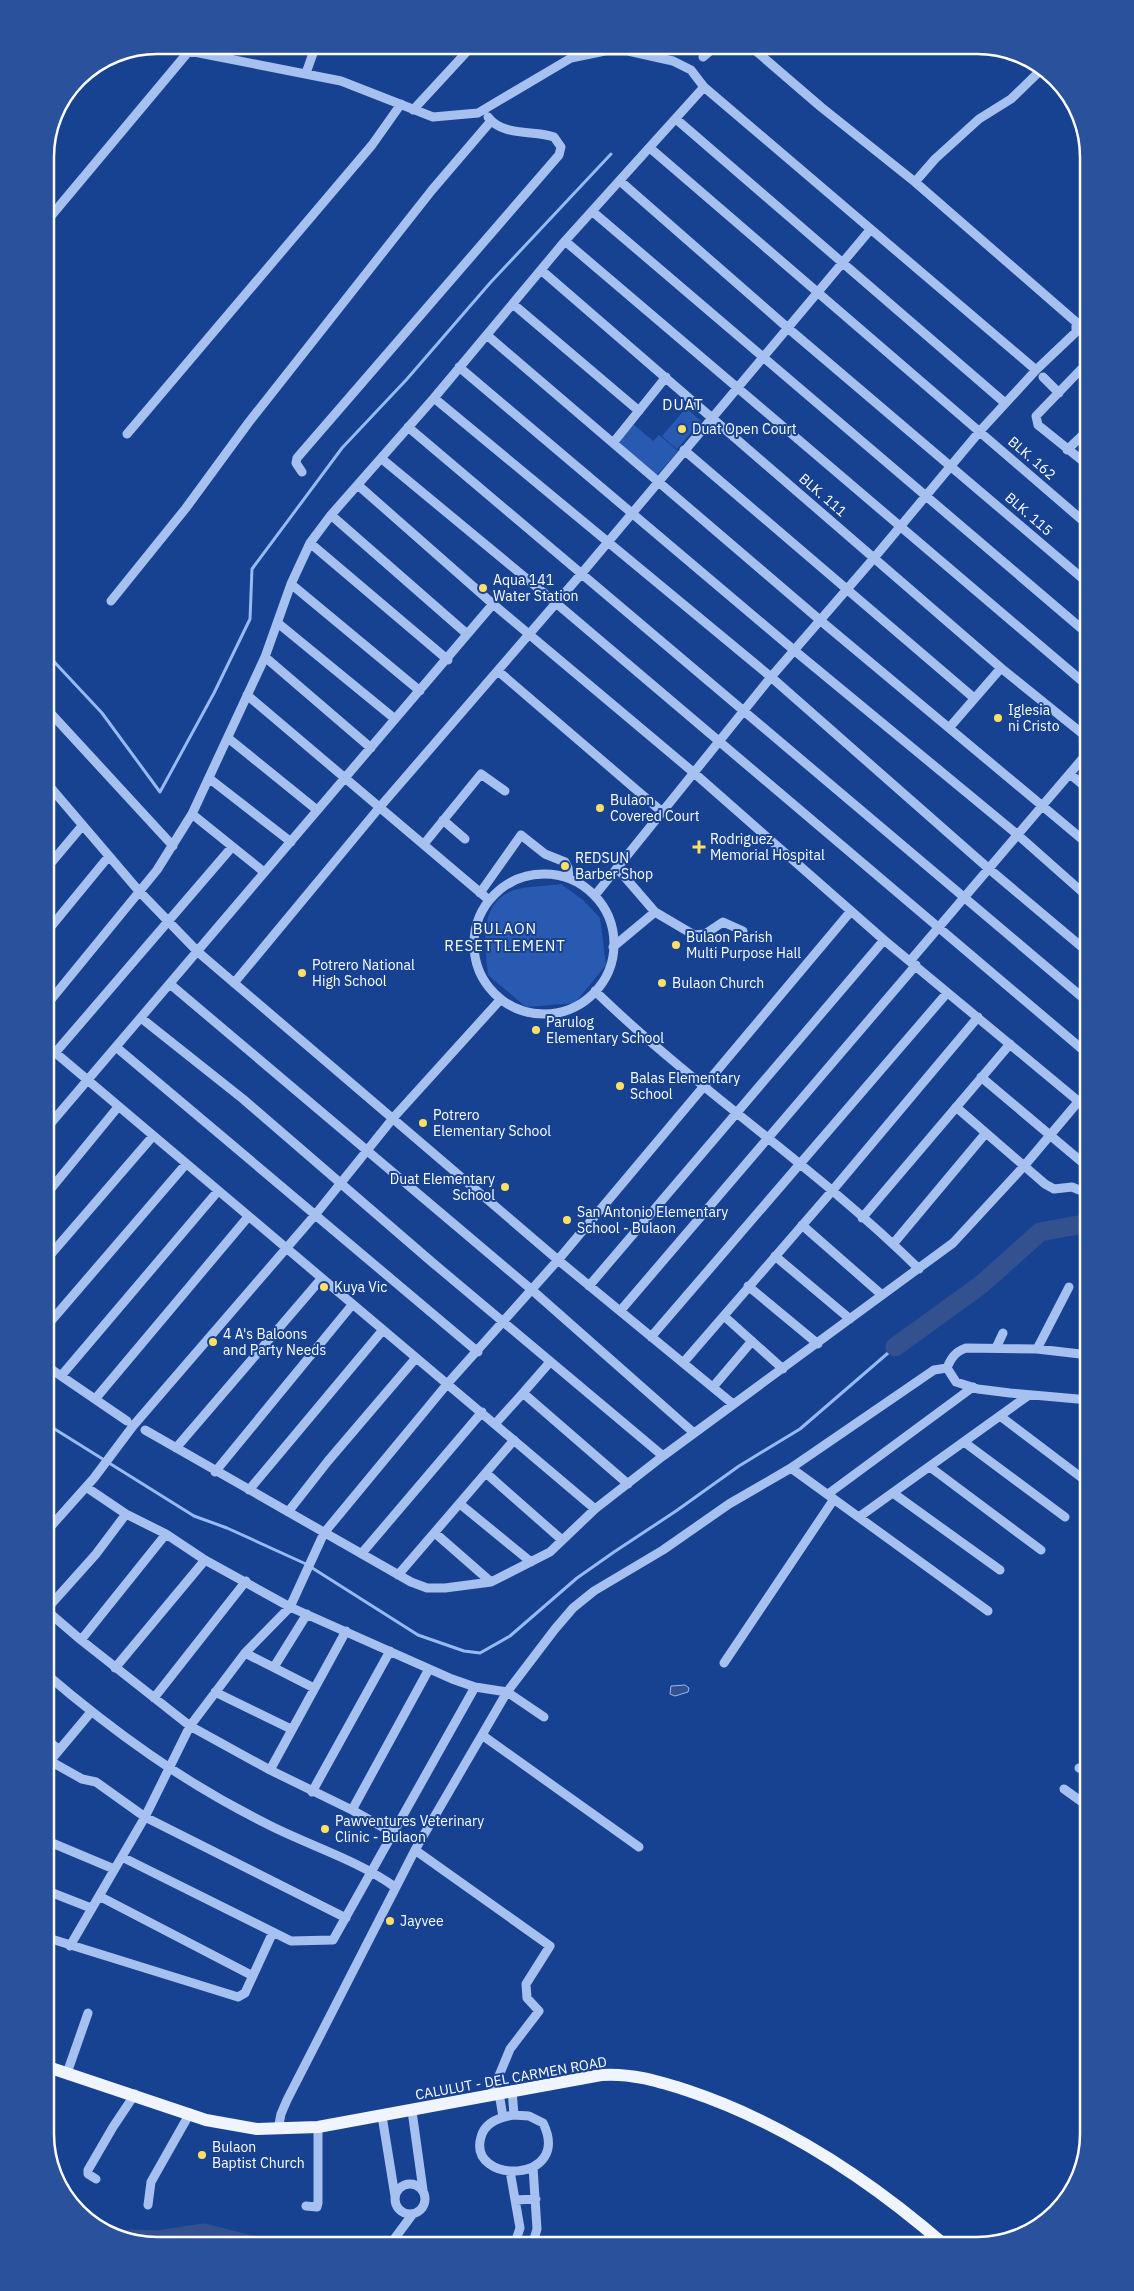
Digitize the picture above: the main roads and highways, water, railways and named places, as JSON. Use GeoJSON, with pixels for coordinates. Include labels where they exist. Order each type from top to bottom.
{"type":"FeatureCollection","features":[{"type":"Feature","properties":{"kind":"main road","name":"CALULUT - DEL CARMEN ROAD"},"geometry":{"type":"LineString","coordinates":[[54,2069],[135,2094],[190,2114],[230,2125],[278,2129],[318,2127],[412,2111],[512,2090],[601,2075],[629,2074],[650,2078],[699,2094],[747,2113],[827,2156],[883,2193],[935,2237]]}},
{"type":"Feature","properties":{"kind":"waterway"},"geometry":{"type":"LineString","coordinates":[[54,662],[102,713],[160,792],[214,693],[250,619],[252,569],[342,448],[407,379],[490,283],[611,154]]}},
{"type":"Feature","properties":{"kind":"waterway"},"geometry":{"type":"LineString","coordinates":[[895,1347],[982,1284],[1040,1232],[1080,1225]]}},
{"type":"Feature","properties":{"kind":"waterway"},"geometry":{"type":"LineString","coordinates":[[54,1429],[194,1516],[227,1528],[306,1564],[418,1635],[464,1651],[480,1653],[510,1636],[577,1578],[614,1552],[739,1466],[800,1429],[895,1347]]}},
{"type":"Feature","properties":{"kind":"waterway"},"geometry":{"type":"LineString","coordinates":[[178,2237],[204,2233],[220,2237]]}},
{"type":"Feature","properties":{"kind":"place","name":"Duat Open Court"},"geometry":{"type":"Point","coordinates":[682,429]}},
{"type":"Feature","properties":{"kind":"place","name":"Aqua 141 Water Station"},"geometry":{"type":"Point","coordinates":[483,588]}},
{"type":"Feature","properties":{"kind":"place","name":"Iglesia ni Cristo"},"geometry":{"type":"Point","coordinates":[998,718]}},
{"type":"Feature","properties":{"kind":"place","name":"Bulaon Covered Court"},"geometry":{"type":"Point","coordinates":[600,808]}},
{"type":"Feature","properties":{"kind":"place","name":"Rodriguez Memorial Hospital"},"geometry":{"type":"Point","coordinates":[699,847]}},
{"type":"Feature","properties":{"kind":"place","name":"REDSUN Barber Shop"},"geometry":{"type":"Point","coordinates":[565,866]}},
{"type":"Feature","properties":{"kind":"place","name":"Bulaon Parish Multi Purpose Hall"},"geometry":{"type":"Point","coordinates":[676,945]}},
{"type":"Feature","properties":{"kind":"place","name":"Potrero National High School"},"geometry":{"type":"Point","coordinates":[302,973]}},
{"type":"Feature","properties":{"kind":"place","name":"Bulaon Church"},"geometry":{"type":"Point","coordinates":[662,983]}},
{"type":"Feature","properties":{"kind":"place","name":"Parulog Elementary School"},"geometry":{"type":"Point","coordinates":[536,1030]}},
{"type":"Feature","properties":{"kind":"place","name":"Balas Elementary School"},"geometry":{"type":"Point","coordinates":[620,1086]}},
{"type":"Feature","properties":{"kind":"place","name":"Potrero Elementary School"},"geometry":{"type":"Point","coordinates":[423,1123]}},
{"type":"Feature","properties":{"kind":"place","name":"Duat Elementary School"},"geometry":{"type":"Point","coordinates":[505,1187]}},
{"type":"Feature","properties":{"kind":"place","name":"San Antonio Elementary School - Bulaon"},"geometry":{"type":"Point","coordinates":[567,1220]}},
{"type":"Feature","properties":{"kind":"place","name":"Kuya Vic"},"geometry":{"type":"Point","coordinates":[324,1287]}},
{"type":"Feature","properties":{"kind":"place","name":"4 A's Baloons and Party Needs"},"geometry":{"type":"Point","coordinates":[213,1342]}},
{"type":"Feature","properties":{"kind":"place","name":"Pawventures Veterinary Clinic - Bulaon"},"geometry":{"type":"Point","coordinates":[325,1829]}},
{"type":"Feature","properties":{"kind":"place","name":"Jayvee"},"geometry":{"type":"Point","coordinates":[390,1921]}},
{"type":"Feature","properties":{"kind":"place","name":"Bulaon Baptist Church"},"geometry":{"type":"Point","coordinates":[202,2155]}},
{"type":"Feature","properties":{"kind":"district","name":"DUAT"},"geometry":{"type":"Point","coordinates":[683,404]}},
{"type":"Feature","properties":{"kind":"district","name":"BULAON RESETTLEMENT"},"geometry":{"type":"Point","coordinates":[505,936]}}]}
